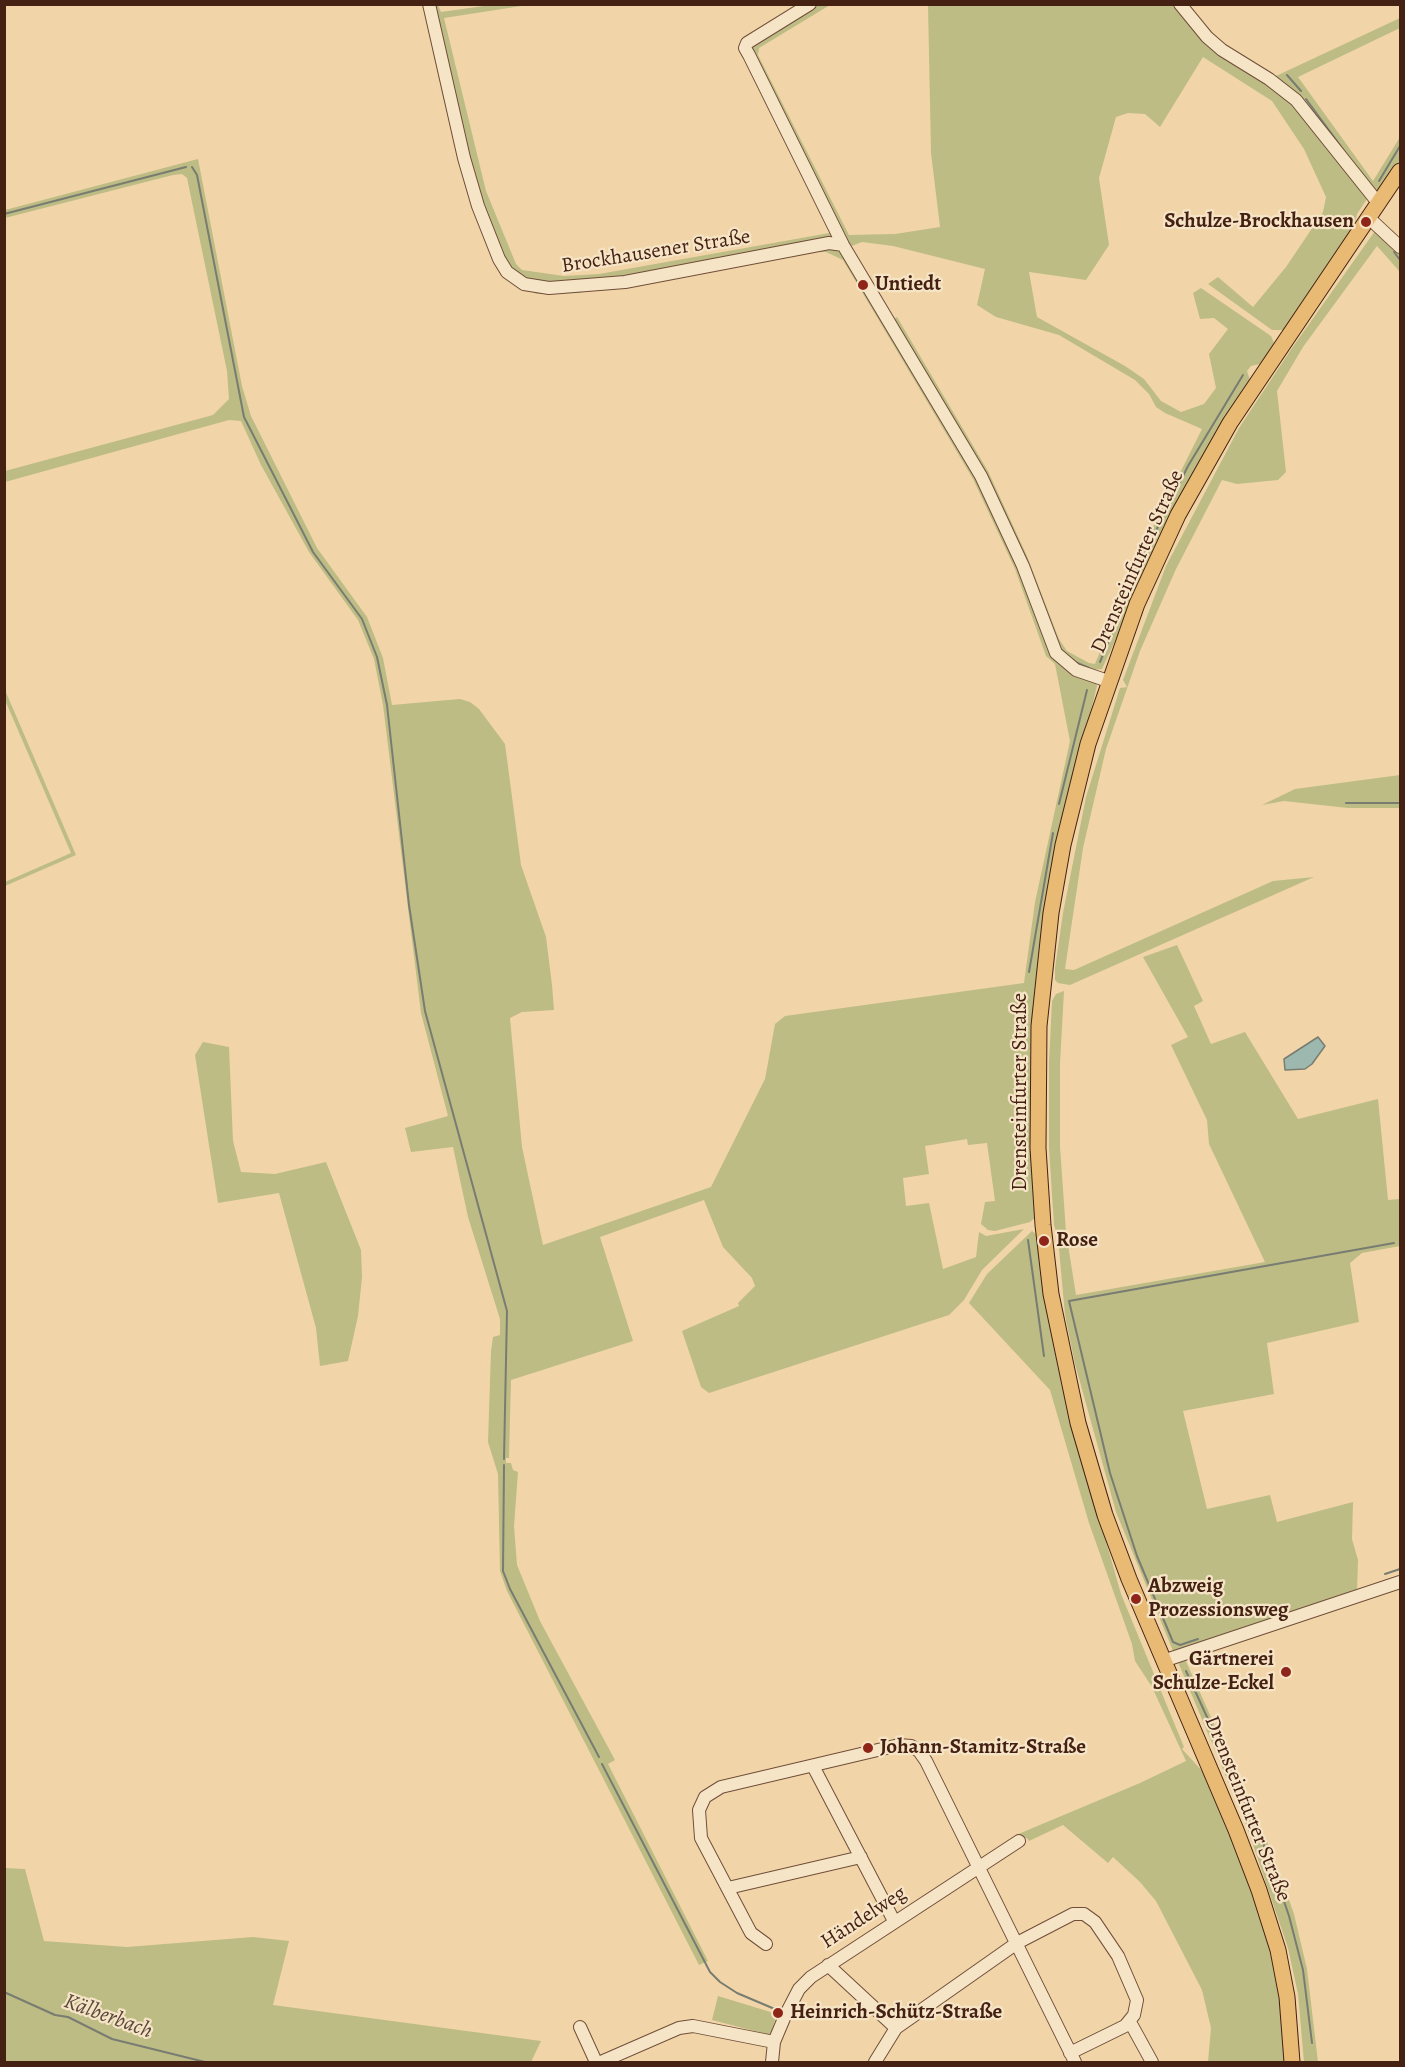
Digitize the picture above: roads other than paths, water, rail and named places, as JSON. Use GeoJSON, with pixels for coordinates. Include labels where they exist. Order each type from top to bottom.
{"type":"FeatureCollection","features":[{"type":"Feature","properties":{"kind":"main road","name":"Drensteinfurter Straße"},"geometry":{"type":"LineString","coordinates":[[1292,2062],[1287,1997],[1278,1950],[1236,1830],[1118,1550],[1075,1411],[1051,1294],[1042,1225],[1039,1159],[1040,1026],[1051,913],[1075,795],[1108,681],[1142,594],[1202,471],[1259,376],[1401,171]]}},
{"type":"Feature","properties":{"kind":"street","name":"Brockhausener Straße"},"geometry":{"type":"LineString","coordinates":[[429,4],[464,158],[478,206],[499,259],[507,272],[524,284],[549,288],[625,282],[829,243],[843,245]]}},
{"type":"Feature","properties":{"kind":"street"},"geometry":{"type":"LineString","coordinates":[[810,4],[752,40],[745,48],[843,245],[981,476],[1023,566],[1056,653],[1076,670],[1108,681]]}},
{"type":"Feature","properties":{"kind":"street"},"geometry":{"type":"LineString","coordinates":[[1180,4],[1207,37],[1222,50],[1269,79],[1296,100],[1379,204]]}},
{"type":"Feature","properties":{"kind":"street"},"geometry":{"type":"LineString","coordinates":[[1369,218],[1401,247]]}},
{"type":"Feature","properties":{"kind":"street"},"geometry":{"type":"LineString","coordinates":[[1163,1661],[1401,1582]]}},
{"type":"Feature","properties":{"kind":"street"},"geometry":{"type":"LineString","coordinates":[[766,1944],[751,1933],[701,1838],[699,1810],[705,1797],[721,1787],[899,1745],[911,1746],[919,1750],[979,1867],[1017,1943],[1073,2058],[1130,2022],[1137,2000],[1118,1956],[1095,1922],[1084,1914],[1073,1914],[1017,1943],[896,2028],[875,2062]]}},
{"type":"Feature","properties":{"kind":"street"},"geometry":{"type":"LineString","coordinates":[[813,1766],[894,1922]]}},
{"type":"Feature","properties":{"kind":"street","name":"Händelweg"},"geometry":{"type":"LineString","coordinates":[[772,2062],[774,2042],[799,1989],[828,1965],[1019,1841]]}},
{"type":"Feature","properties":{"kind":"street"},"geometry":{"type":"LineString","coordinates":[[728,1888],[861,1857]]}},
{"type":"Feature","properties":{"kind":"street"},"geometry":{"type":"LineString","coordinates":[[828,1965],[896,2028]]}},
{"type":"Feature","properties":{"kind":"street"},"geometry":{"type":"LineString","coordinates":[[1130,2022],[1152,2062]]}},
{"type":"Feature","properties":{"kind":"street"},"geometry":{"type":"LineString","coordinates":[[601,2062],[679,2028],[693,2026],[774,2042]]}},
{"type":"Feature","properties":{"kind":"street"},"geometry":{"type":"LineString","coordinates":[[580,2027],[596,2062]]}},
{"type":"Feature","properties":{"kind":"water"},"geometry":{"type":"Polygon","coordinates":[[[1318,1037],[1325,1046],[1312,1064],[1305,1069],[1285,1070],[1284,1059],[1318,1037]]]}},
{"type":"Feature","properties":{"kind":"waterway"},"geometry":{"type":"LineString","coordinates":[[1287,75],[1301,91]]}},
{"type":"Feature","properties":{"kind":"waterway"},"geometry":{"type":"LineString","coordinates":[[1306,99],[1345,152]]}},
{"type":"Feature","properties":{"kind":"waterway"},"geometry":{"type":"LineString","coordinates":[[1379,181],[1400,146]]}},
{"type":"Feature","properties":{"kind":"waterway"},"geometry":{"type":"LineString","coordinates":[[4,214],[186,167]]}},
{"type":"Feature","properties":{"kind":"waterway"},"geometry":{"type":"LineString","coordinates":[[192,167],[197,175],[244,417],[313,552],[362,619],[377,657],[387,705],[409,905],[425,1011],[507,1311],[504,1459]]}},
{"type":"Feature","properties":{"kind":"waterway"},"geometry":{"type":"LineString","coordinates":[[1394,252],[1400,260]]}},
{"type":"Feature","properties":{"kind":"waterway"},"geometry":{"type":"LineString","coordinates":[[1100,662],[1143,557],[1188,466],[1243,375]]}},
{"type":"Feature","properties":{"kind":"waterway"},"geometry":{"type":"LineString","coordinates":[[1075,662],[1089,668]]}},
{"type":"Feature","properties":{"kind":"waterway"},"geometry":{"type":"LineString","coordinates":[[1059,804],[1087,690]]}},
{"type":"Feature","properties":{"kind":"waterway"},"geometry":{"type":"LineString","coordinates":[[1346,803],[1400,803]]}},
{"type":"Feature","properties":{"kind":"waterway"},"geometry":{"type":"LineString","coordinates":[[1029,972],[1053,833]]}},
{"type":"Feature","properties":{"kind":"waterway"},"geometry":{"type":"LineString","coordinates":[[1028,1240],[1044,1356]]}},
{"type":"Feature","properties":{"kind":"waterway"},"geometry":{"type":"LineString","coordinates":[[1198,1639],[1180,1645],[1173,1642],[1137,1556],[1110,1473],[1069,1301],[1394,1243]]}},
{"type":"Feature","properties":{"kind":"waterway"},"geometry":{"type":"LineString","coordinates":[[504,1465],[503,1571],[510,1589],[599,1757]]}},
{"type":"Feature","properties":{"kind":"waterway"},"geometry":{"type":"LineString","coordinates":[[1385,1574],[1400,1569]]}},
{"type":"Feature","properties":{"kind":"waterway"},"geometry":{"type":"LineString","coordinates":[[1186,1671],[1212,1728]]}},
{"type":"Feature","properties":{"kind":"waterway"},"geometry":{"type":"LineString","coordinates":[[1218,1741],[1269,1857],[1289,1916],[1303,1970],[1312,2043]]}},
{"type":"Feature","properties":{"kind":"waterway"},"geometry":{"type":"LineString","coordinates":[[602,1764],[710,1972],[737,1993],[777,2010]]}},
{"type":"Feature","properties":{"kind":"waterway","name":"Kälberbach"},"geometry":{"type":"LineString","coordinates":[[4,1992],[55,2015],[68,2017],[112,2039],[205,2062]]}},
{"type":"Feature","properties":{"kind":"place","name":"Schulze-Brockhausen"},"geometry":{"type":"Point","coordinates":[1366,222]}},
{"type":"Feature","properties":{"kind":"place","name":"Untiedt"},"geometry":{"type":"Point","coordinates":[863,285]}},
{"type":"Feature","properties":{"kind":"place","name":"Rose"},"geometry":{"type":"Point","coordinates":[1044,1241]}},
{"type":"Feature","properties":{"kind":"place","name":"Abzweig Prozessionsweg"},"geometry":{"type":"Point","coordinates":[1136,1599]}},
{"type":"Feature","properties":{"kind":"place","name":"Gärtnerei Schulze-Eckel"},"geometry":{"type":"Point","coordinates":[1286,1672]}},
{"type":"Feature","properties":{"kind":"place","name":"Johann-Stamitz-Straße"},"geometry":{"type":"Point","coordinates":[868,1748]}},
{"type":"Feature","properties":{"kind":"place","name":"Heinrich-Schütz-Straße"},"geometry":{"type":"Point","coordinates":[778,2013]}}]}
